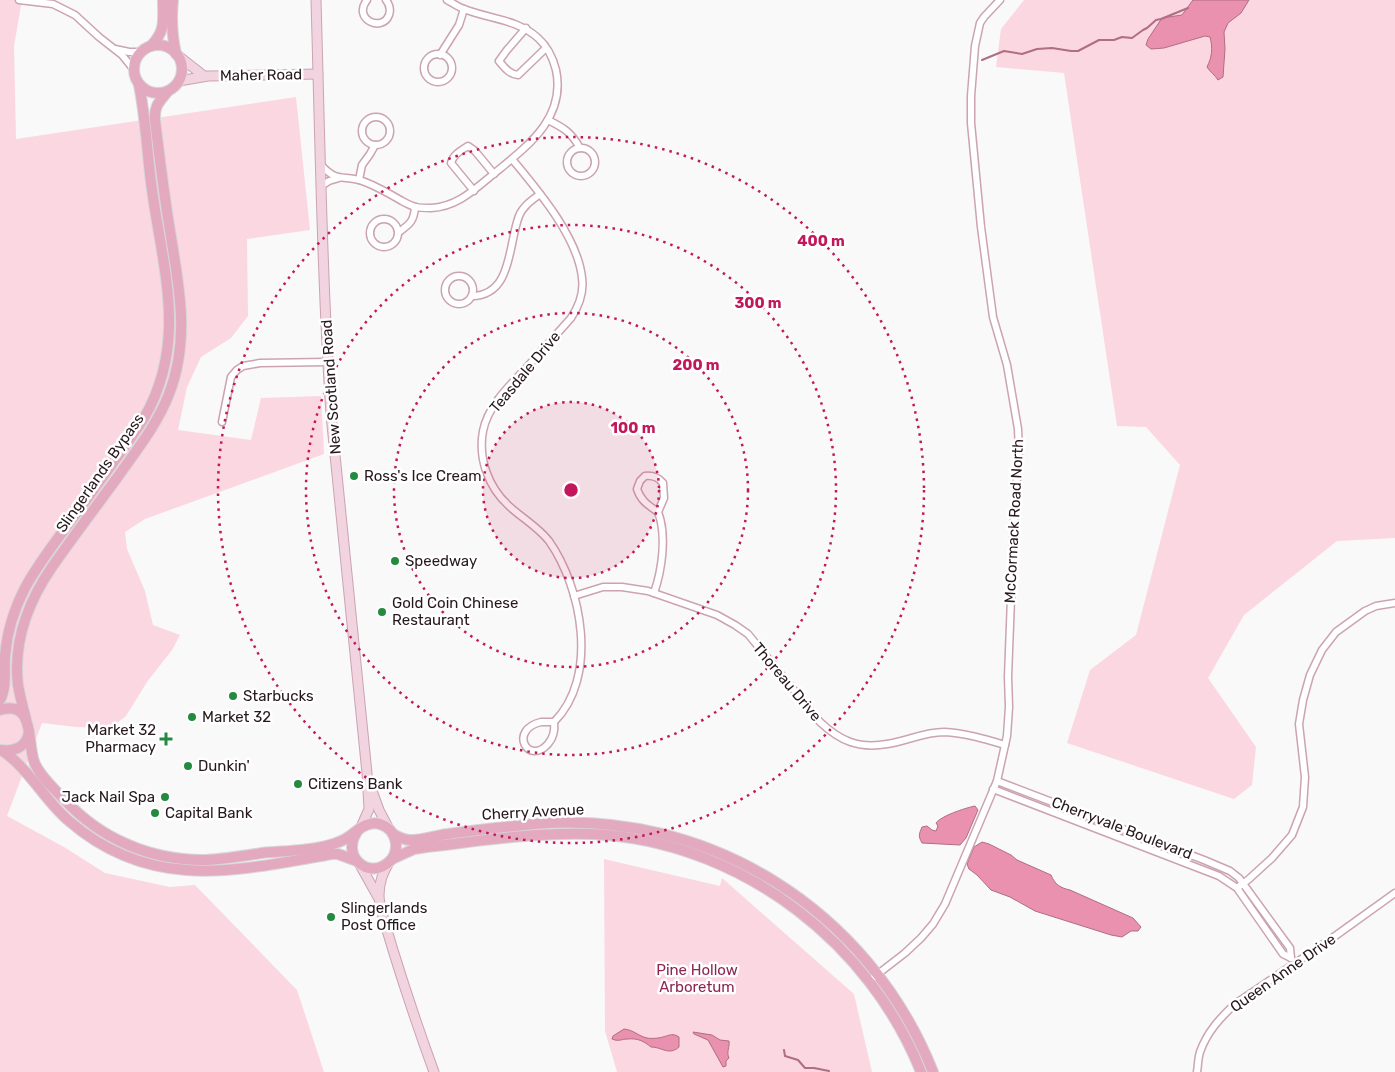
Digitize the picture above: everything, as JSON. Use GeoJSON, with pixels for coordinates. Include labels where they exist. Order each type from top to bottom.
{"type":"FeatureCollection","features":[{"type":"Feature","properties":{"kind":"main road"},"geometry":{"type":"LineString","coordinates":[[163,0],[160,36],[137,57],[134,70],[135,78],[139,85],[153,93],[168,91],[174,87],[179,81],[182,70],[173,38],[173,0]]}},
{"type":"Feature","properties":{"kind":"main road"},"geometry":{"type":"LineString","coordinates":[[146,49],[159,45],[167,47],[176,54]]}},
{"type":"Feature","properties":{"kind":"main road","name":"Slingerlands Bypass"},"geometry":{"type":"LineString","coordinates":[[0,700],[5,685],[5,655],[8,637],[14,612],[24,590],[42,560],[141,423],[158,389],[166,358],[170,329],[168,298],[150,177],[144,111],[139,85]]}},
{"type":"Feature","properties":{"kind":"main road","name":"Slingerlands Bypass"},"geometry":{"type":"LineString","coordinates":[[168,91],[156,106],[155,120],[163,190],[180,297],[182,329],[178,361],[169,393],[147,436],[43,580],[29,609],[17,656],[18,686],[29,730],[32,755],[37,768],[64,799],[86,820],[100,830],[143,851],[189,859],[222,859],[325,846],[345,839],[360,828]]}},
{"type":"Feature","properties":{"kind":"main road"},"geometry":{"type":"LineString","coordinates":[[0,710],[11,709],[17,711],[26,719]]}},
{"type":"Feature","properties":{"kind":"main road"},"geometry":{"type":"LineString","coordinates":[[0,750],[11,751],[17,749],[28,736],[29,730]]}},
{"type":"Feature","properties":{"kind":"main road"},"geometry":{"type":"LineString","coordinates":[[0,750],[26,772],[55,807],[78,829],[108,849],[139,862],[171,869],[206,872],[279,864],[338,854],[366,867],[376,868],[391,860],[396,846],[391,832],[385,826],[371,823],[360,828],[354,835],[351,848],[353,856],[358,862]]}},
{"type":"Feature","properties":{"kind":"main road","name":"Cherry Avenue"},"geometry":{"type":"LineString","coordinates":[[391,832],[400,838],[412,841],[446,834],[512,826],[579,823],[627,827],[676,838],[736,860],[791,892],[842,934],[861,954],[912,1050],[921,1072]]}},
{"type":"Feature","properties":{"kind":"main road","name":"Cherry Avenue"},"geometry":{"type":"LineString","coordinates":[[391,860],[408,852],[428,847],[546,834],[579,834],[610,836],[656,844],[717,863],[772,892],[798,910],[874,978],[898,1004],[915,1031],[933,1072]]}},
{"type":"Feature","properties":{"kind":"street"},"geometry":{"type":"LineString","coordinates":[[19,0],[53,4],[75,15],[122,55],[134,70]]}},
{"type":"Feature","properties":{"kind":"street","name":"New Scotland Road"},"geometry":{"type":"LineString","coordinates":[[316,0],[328,362],[342,538],[369,809],[360,828]]}},
{"type":"Feature","properties":{"kind":"street"},"geometry":{"type":"LineString","coordinates":[[367,0],[363,6],[363,15],[369,22],[378,24],[389,16],[390,7],[386,0]]}},
{"type":"Feature","properties":{"kind":"street"},"geometry":{"type":"LineString","coordinates":[[321,165],[330,174],[339,178],[359,180],[415,207],[432,208],[446,206],[474,191],[512,159],[544,126],[557,99],[559,84],[554,63],[546,48],[526,28],[464,9],[447,0]]}},
{"type":"Feature","properties":{"kind":"street","name":"McCormack Road North"},"geometry":{"type":"LineString","coordinates":[[874,978],[921,938],[933,924],[945,904],[997,781],[1008,736],[1008,677],[1014,520],[1018,471],[1018,429],[1006,366],[993,317],[981,227],[971,123],[975,46],[980,23],[1000,0]]}},
{"type":"Feature","properties":{"kind":"street"},"geometry":{"type":"LineString","coordinates":[[440,55],[459,25],[464,9]]}},
{"type":"Feature","properties":{"kind":"street"},"geometry":{"type":"LineString","coordinates":[[526,28],[499,61],[507,70],[512,75],[518,75],[546,48]]}},
{"type":"Feature","properties":{"kind":"street"},"geometry":{"type":"LineString","coordinates":[[113,48],[129,52],[146,49]]}},
{"type":"Feature","properties":{"kind":"street","name":"Maher Road"},"geometry":{"type":"LineString","coordinates":[[176,54],[204,76]]}},
{"type":"Feature","properties":{"kind":"street"},"geometry":{"type":"LineString","coordinates":[[440,55],[448,59],[451,72],[445,80],[436,82],[428,79],[424,72],[424,67],[427,59],[440,55]]}},
{"type":"Feature","properties":{"kind":"street","name":"Maher Road"},"geometry":{"type":"LineString","coordinates":[[179,81],[204,76],[318,74]]}},
{"type":"Feature","properties":{"kind":"street"},"geometry":{"type":"LineString","coordinates":[[359,180],[362,165],[375,145],[383,142],[389,136],[388,122],[376,116],[367,119],[362,128],[366,141],[375,145]]}},
{"type":"Feature","properties":{"kind":"street"},"geometry":{"type":"LineString","coordinates":[[548,120],[562,127],[573,137],[580,148],[592,153],[595,166],[590,173],[582,177],[573,174],[567,162],[571,153],[580,148]]}},
{"type":"Feature","properties":{"kind":"street"},"geometry":{"type":"LineString","coordinates":[[474,191],[451,163],[452,158],[460,151],[468,146],[475,151],[494,174]]}},
{"type":"Feature","properties":{"kind":"street","name":"Teasdale Drive"},"geometry":{"type":"LineString","coordinates":[[512,159],[548,204],[566,232],[577,257],[583,280],[578,308],[571,318],[499,398],[488,415],[483,429],[481,449],[486,471],[494,488],[504,501],[548,540],[565,569],[574,596],[581,636],[578,677],[570,698],[554,722],[534,724],[527,729],[523,740],[528,749],[539,751],[548,745],[553,738],[554,722]]}},
{"type":"Feature","properties":{"kind":"street"},"geometry":{"type":"LineString","coordinates":[[321,186],[339,178]]}},
{"type":"Feature","properties":{"kind":"street"},"geometry":{"type":"LineString","coordinates":[[472,296],[472,283],[465,277],[452,277],[446,284],[445,294],[455,304],[465,303],[472,296],[481,296],[499,284],[508,264],[519,216],[523,208],[540,194]]}},
{"type":"Feature","properties":{"kind":"street"},"geometry":{"type":"LineString","coordinates":[[399,232],[395,223],[386,218],[377,220],[373,224],[370,233],[372,242],[380,247],[385,248],[393,244],[399,232],[414,218],[415,207]]}},
{"type":"Feature","properties":{"kind":"street"},"geometry":{"type":"LineString","coordinates":[[222,422],[231,377],[243,366],[260,363],[328,362]]}},
{"type":"Feature","properties":{"kind":"street"},"geometry":{"type":"LineString","coordinates":[[654,593],[659,577],[662,526],[658,512],[640,497],[637,489],[640,481],[645,476],[657,478],[663,483],[664,498],[658,512]]}},
{"type":"Feature","properties":{"kind":"street","name":"Thoreau Drive"},"geometry":{"type":"LineString","coordinates":[[574,596],[603,587],[622,587],[654,593],[718,614],[748,634],[820,722],[832,733],[844,740],[859,744],[888,744],[923,734],[944,732],[978,736],[1005,745]]}},
{"type":"Feature","properties":{"kind":"street"},"geometry":{"type":"LineString","coordinates":[[1237,888],[1272,858],[1292,835],[1303,807],[1305,777],[1299,724],[1310,675],[1322,650],[1336,632],[1365,611],[1376,606],[1395,603]]}},
{"type":"Feature","properties":{"kind":"street","name":"New Scotland Road"},"geometry":{"type":"LineString","coordinates":[[367,774],[375,802],[391,832]]}},
{"type":"Feature","properties":{"kind":"street","name":"Cherryvale Boulevard"},"geometry":{"type":"LineString","coordinates":[[997,781],[1230,871],[1244,883]]}},
{"type":"Feature","properties":{"kind":"street","name":"Cherryvale Boulevard"},"geometry":{"type":"LineString","coordinates":[[993,789],[1219,876],[1237,888]]}},
{"type":"Feature","properties":{"kind":"street"},"geometry":{"type":"LineString","coordinates":[[1066,816],[1069,808]]}},
{"type":"Feature","properties":{"kind":"street"},"geometry":{"type":"LineString","coordinates":[[1140,844],[1143,836]]}},
{"type":"Feature","properties":{"kind":"street"},"geometry":{"type":"LineString","coordinates":[[391,860],[380,882],[379,897],[396,961],[434,1072]]}},
{"type":"Feature","properties":{"kind":"street"},"geometry":{"type":"LineString","coordinates":[[358,862],[379,897]]}},
{"type":"Feature","properties":{"kind":"street","name":"Queen Anne Drive"},"geometry":{"type":"LineString","coordinates":[[1244,883],[1290,948],[1293,960]]}},
{"type":"Feature","properties":{"kind":"street","name":"Queen Anne Drive"},"geometry":{"type":"LineString","coordinates":[[1237,888],[1283,954],[1293,960]]}},
{"type":"Feature","properties":{"kind":"street","name":"Queen Anne Drive"},"geometry":{"type":"LineString","coordinates":[[1197,1072],[1200,1053],[1209,1033],[1221,1016],[1293,960],[1395,893]]}},
{"type":"Feature","properties":{"kind":"green space"},"geometry":{"type":"Polygon","coordinates":[[[0,0],[22,0],[14,46],[16,139],[296,97],[310,230],[247,239],[248,316],[231,338],[201,357],[187,387],[178,430],[251,440],[261,398],[321,396],[324,454],[145,519],[125,532],[127,549],[145,591],[153,625],[180,635],[172,650],[147,682],[126,716],[111,728],[76,727],[42,723],[7,816],[64,847],[105,873],[170,887],[195,885],[297,990],[324,1072],[0,1072],[0,0]]]}},
{"type":"Feature","properties":{"kind":"green space"},"geometry":{"type":"Polygon","coordinates":[[[1024,0],[1395,0],[1395,538],[1337,541],[1244,615],[1208,678],[1256,747],[1252,785],[1234,799],[1067,743],[1090,670],[1136,635],[1180,465],[1146,427],[1117,426],[1064,73],[996,67],[1001,29],[1024,0]]]}},
{"type":"Feature","properties":{"kind":"green space","name":"Pine Hollow Arboretum"},"geometry":{"type":"Polygon","coordinates":[[[604,859],[720,886],[722,878],[854,994],[872,1072],[617,1072],[605,1031],[604,859]]]}},
{"type":"Feature","properties":{"kind":"shaded area"},"geometry":{"type":"Polygon","coordinates":[[[1193,0],[1249,0],[1241,13],[1228,23],[1224,32],[1223,77],[1218,80],[1207,67],[1212,52],[1210,37],[1205,36],[1164,48],[1151,49],[1146,45],[1162,18],[1182,15],[1193,0]]]}},
{"type":"Feature","properties":{"kind":"shaded area"},"geometry":{"type":"Polygon","coordinates":[[[975,806],[978,810],[966,838],[960,845],[922,843],[919,835],[922,827],[927,826],[936,831],[938,826],[936,823],[939,820],[960,810],[975,806]]]}},
{"type":"Feature","properties":{"kind":"shaded area"},"geometry":{"type":"Polygon","coordinates":[[[982,842],[1051,875],[1056,884],[1061,887],[1133,918],[1141,927],[1138,931],[1131,931],[1122,937],[1111,935],[1035,911],[1010,897],[991,890],[969,869],[967,864],[974,847],[982,842]]]}},
{"type":"Feature","properties":{"kind":"shaded area"},"geometry":{"type":"Polygon","coordinates":[[[624,1029],[649,1038],[675,1035],[679,1037],[679,1047],[669,1051],[651,1047],[637,1040],[612,1039],[613,1036],[624,1029]]]}},
{"type":"Feature","properties":{"kind":"shaded area"},"geometry":{"type":"Polygon","coordinates":[[[693,1032],[712,1035],[720,1040],[729,1041],[729,1058],[726,1061],[726,1066],[723,1067],[708,1040],[693,1032]]]}},
{"type":"Feature","properties":{"kind":"waterway"},"geometry":{"type":"LineString","coordinates":[[982,60],[1004,51],[1022,54],[1037,49],[1052,48],[1078,51],[1099,40],[1114,40],[1122,37],[1132,38],[1156,20],[1188,8]]}},
{"type":"Feature","properties":{"kind":"waterway"},"geometry":{"type":"LineString","coordinates":[[784,1050],[785,1056],[798,1060],[805,1068],[829,1071]]}},
{"type":"Feature","properties":{"kind":"place","name":"Ross's Ice Cream"},"geometry":{"type":"Point","coordinates":[354,476]}},
{"type":"Feature","properties":{"kind":"place","name":"Speedway"},"geometry":{"type":"Point","coordinates":[395,561]}},
{"type":"Feature","properties":{"kind":"place","name":"Gold Coin Chinese Restaurant"},"geometry":{"type":"Point","coordinates":[382,612]}},
{"type":"Feature","properties":{"kind":"place","name":"Starbucks"},"geometry":{"type":"Point","coordinates":[233,696]}},
{"type":"Feature","properties":{"kind":"place","name":"Market 32"},"geometry":{"type":"Point","coordinates":[192,717]}},
{"type":"Feature","properties":{"kind":"place","name":"Market 32 Pharmacy"},"geometry":{"type":"Point","coordinates":[166,739]}},
{"type":"Feature","properties":{"kind":"place","name":"Dunkin'"},"geometry":{"type":"Point","coordinates":[188,766]}},
{"type":"Feature","properties":{"kind":"place","name":"Citizens Bank"},"geometry":{"type":"Point","coordinates":[298,784]}},
{"type":"Feature","properties":{"kind":"place","name":"Jack Nail Spa"},"geometry":{"type":"Point","coordinates":[165,797]}},
{"type":"Feature","properties":{"kind":"place","name":"Capital Bank"},"geometry":{"type":"Point","coordinates":[155,813]}},
{"type":"Feature","properties":{"kind":"place","name":"Slingerlands Post Office"},"geometry":{"type":"Point","coordinates":[331,917]}}]}
